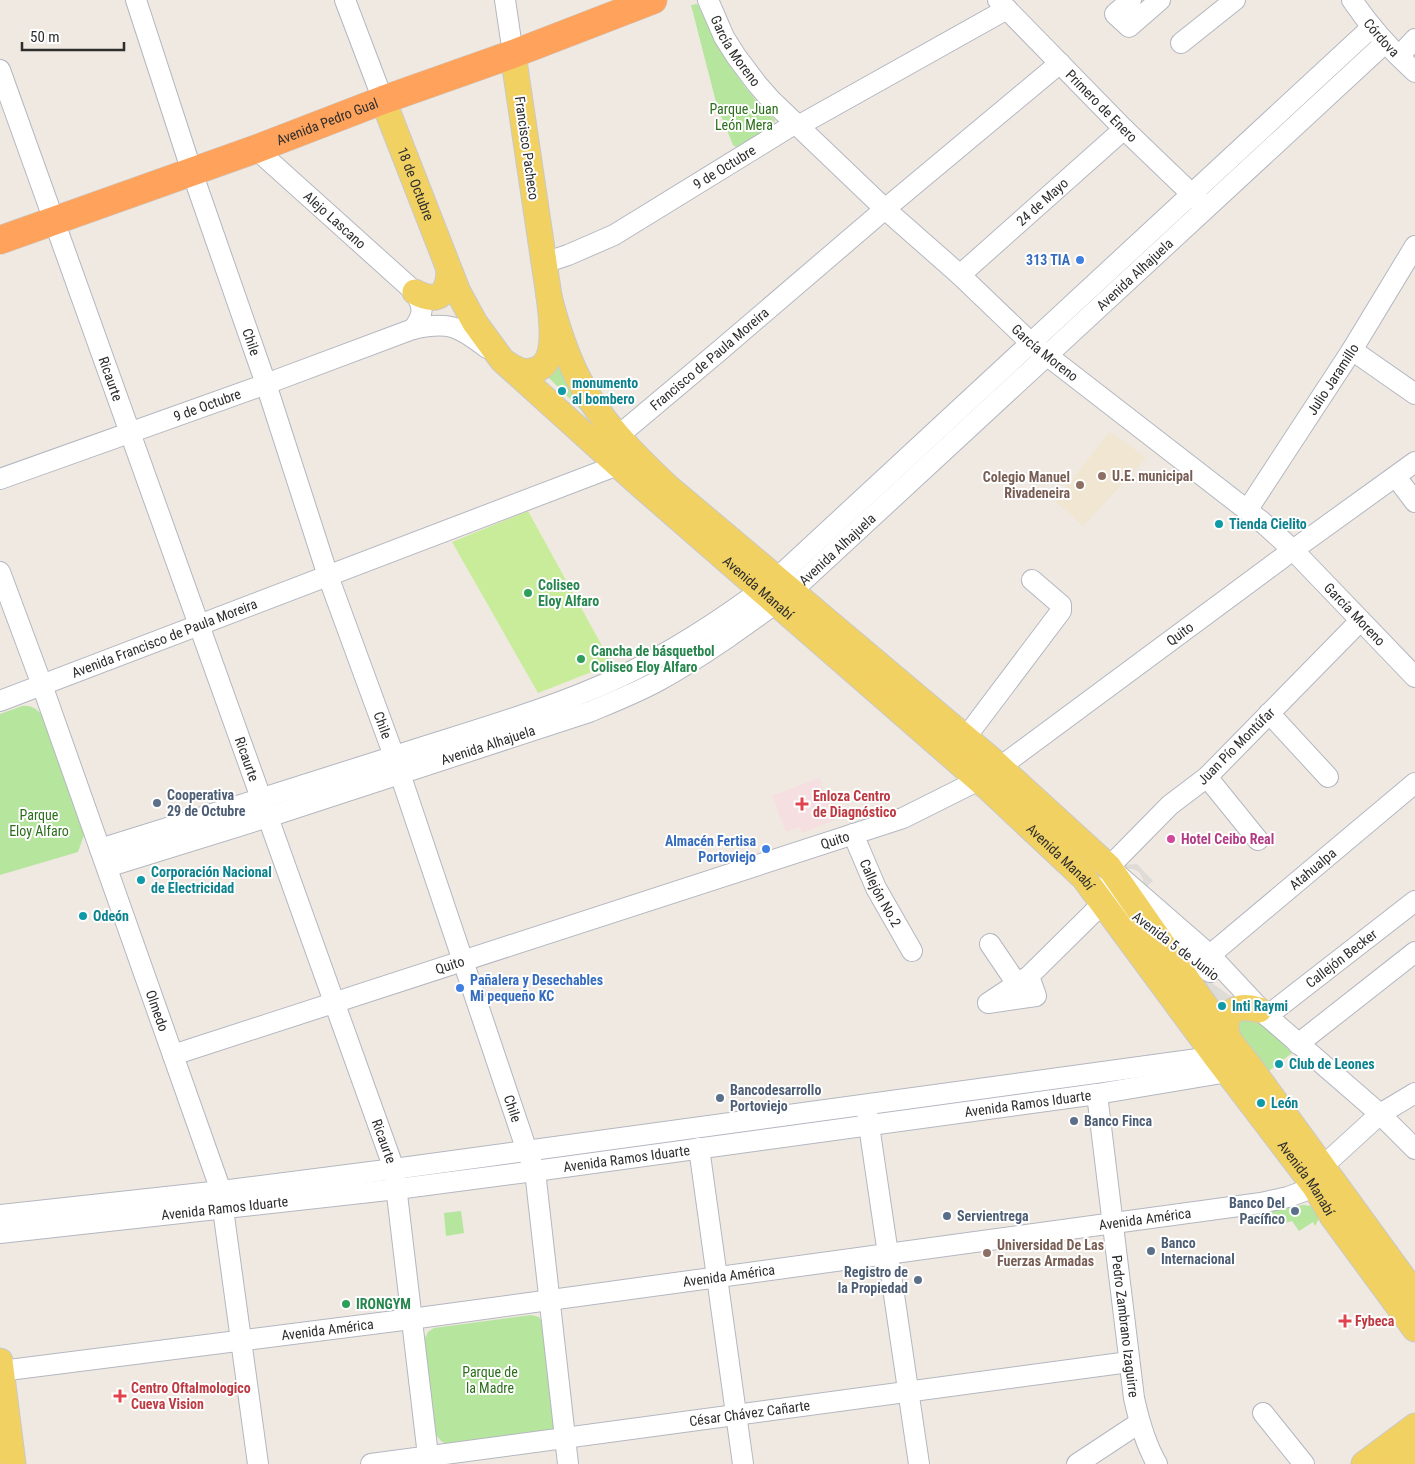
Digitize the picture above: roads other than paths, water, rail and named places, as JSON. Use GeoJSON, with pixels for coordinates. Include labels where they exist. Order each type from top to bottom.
{"type":"FeatureCollection","features":[{"type":"Feature","properties":{"kind":"highway","name":"Avenida Pedro Gual"},"geometry":{"type":"LineString","coordinates":[[0,240],[256,149],[382,100],[513,54],[654,0]]}},
{"type":"Feature","properties":{"kind":"main road","name":"Francisco Pacheco"},"geometry":{"type":"LineString","coordinates":[[513,54],[549,296]]}},
{"type":"Feature","properties":{"kind":"main road","name":"18 de Octubre"},"geometry":{"type":"LineString","coordinates":[[382,100],[458,292],[475,323],[502,360]]}},
{"type":"Feature","properties":{"kind":"main road"},"geometry":{"type":"LineString","coordinates":[[415,292],[428,297],[442,294],[448,283],[449,272]]}},
{"type":"Feature","properties":{"kind":"main road"},"geometry":{"type":"LineString","coordinates":[[549,296],[563,342],[579,380],[598,410],[618,436],[627,460]]}},
{"type":"Feature","properties":{"kind":"main road"},"geometry":{"type":"LineString","coordinates":[[502,360],[515,368],[528,372],[541,368],[547,362],[552,342],[549,296]]}},
{"type":"Feature","properties":{"kind":"main road","name":"Alejo Lascano"},"geometry":{"type":"LineString","coordinates":[[502,360],[627,460]]}},
{"type":"Feature","properties":{"kind":"main road","name":"Avenida Manabí"},"geometry":{"type":"LineString","coordinates":[[627,460],[776,591],[1084,878],[1232,1058],[1319,1177],[1415,1294]]}},
{"type":"Feature","properties":{"kind":"main road","name":"Avenida Manabí"},"geometry":{"type":"LineString","coordinates":[[776,591],[966,736],[1109,867],[1232,1058]]}},
{"type":"Feature","properties":{"kind":"main road"},"geometry":{"type":"LineString","coordinates":[[1232,1058],[1225,1026],[1233,1011],[1247,1007],[1263,1013]]}},
{"type":"Feature","properties":{"kind":"main road","name":"Avenida Manabí"},"geometry":{"type":"LineString","coordinates":[[1319,1177],[1332,1216],[1415,1329]]}},
{"type":"Feature","properties":{"kind":"main road"},"geometry":{"type":"LineString","coordinates":[[0,1368],[13,1464]]}},
{"type":"Feature","properties":{"kind":"main road"},"geometry":{"type":"LineString","coordinates":[[1364,1464],[1415,1426]]}},
{"type":"Feature","properties":{"kind":"main road"},"geometry":{"type":"LineString","coordinates":[[1396,1464],[1415,1450]]}},
{"type":"Feature","properties":{"kind":"street","name":"Chile"},"geometry":{"type":"LineString","coordinates":[[136,0],[192,172],[266,384],[328,576],[397,765],[526,1151],[535,1171],[568,1464]]}},
{"type":"Feature","properties":{"kind":"street","name":"18 de Octubre"},"geometry":{"type":"LineString","coordinates":[[345,0],[382,100]]}},
{"type":"Feature","properties":{"kind":"street","name":"Francisco Pacheco"},"geometry":{"type":"LineString","coordinates":[[505,0],[513,54]]}},
{"type":"Feature","properties":{"kind":"street","name":"García Moreno"},"geometry":{"type":"LineString","coordinates":[[708,0],[724,37],[746,70],[771,100],[797,125],[885,209],[960,275],[1032,343],[1248,509],[1293,550],[1415,677]]}},
{"type":"Feature","properties":{"kind":"street"},"geometry":{"type":"LineString","coordinates":[[1131,0],[1115,14],[1129,27],[1160,0]]}},
{"type":"Feature","properties":{"kind":"street"},"geometry":{"type":"LineString","coordinates":[[1181,43],[1235,0]]}},
{"type":"Feature","properties":{"kind":"street","name":"Córdova"},"geometry":{"type":"LineString","coordinates":[[1352,0],[1392,50],[1415,72]]}},
{"type":"Feature","properties":{"kind":"street","name":"9 de Octubre"},"geometry":{"type":"LineString","coordinates":[[544,263],[614,235],[1003,4]]}},
{"type":"Feature","properties":{"kind":"street","name":"Primero de Enero"},"geometry":{"type":"LineString","coordinates":[[1003,4],[1124,128],[1206,208]]}},
{"type":"Feature","properties":{"kind":"street","name":"Avenida Alhajuela"},"geometry":{"type":"LineString","coordinates":[[776,591],[1032,343],[1372,27]]}},
{"type":"Feature","properties":{"kind":"street","name":"Avenida Alhajuela"},"geometry":{"type":"LineString","coordinates":[[103,858],[397,765],[549,706],[621,676],[776,591],[1047,355],[1206,208],[1392,50],[1415,39]]}},
{"type":"Feature","properties":{"kind":"street","name":"Francisco de Paula Moreira"},"geometry":{"type":"LineString","coordinates":[[618,436],[1060,63]]}},
{"type":"Feature","properties":{"kind":"street","name":"Ricaurte"},"geometry":{"type":"LineString","coordinates":[[0,70],[394,1169],[428,1460]]}},
{"type":"Feature","properties":{"kind":"street","name":"24 de Mayo"},"geometry":{"type":"LineString","coordinates":[[960,275],[1124,128]]}},
{"type":"Feature","properties":{"kind":"street","name":"Alejo Lascano"},"geometry":{"type":"LineString","coordinates":[[256,149],[415,292],[502,360]]}},
{"type":"Feature","properties":{"kind":"street","name":"Julio Jaramillo"},"geometry":{"type":"LineString","coordinates":[[1248,509],[1352,350],[1415,246]]}},
{"type":"Feature","properties":{"kind":"street"},"geometry":{"type":"LineString","coordinates":[[413,329],[420,320],[422,311],[415,292]]}},
{"type":"Feature","properties":{"kind":"street","name":"Alejo Lascano"},"geometry":{"type":"LineString","coordinates":[[413,329],[440,325],[452,326],[466,332]]}},
{"type":"Feature","properties":{"kind":"street","name":"9 de Octubre"},"geometry":{"type":"LineString","coordinates":[[0,479],[266,384],[413,329]]}},
{"type":"Feature","properties":{"kind":"street"},"geometry":{"type":"LineString","coordinates":[[1352,350],[1415,393]]}},
{"type":"Feature","properties":{"kind":"street"},"geometry":{"type":"LineString","coordinates":[[328,576],[627,460]]}},
{"type":"Feature","properties":{"kind":"street","name":"Quito"},"geometry":{"type":"LineString","coordinates":[[173,1055],[903,818],[979,780],[1000,766],[1415,462]]}},
{"type":"Feature","properties":{"kind":"street"},"geometry":{"type":"LineString","coordinates":[[1396,477],[1415,502]]}},
{"type":"Feature","properties":{"kind":"street","name":"Olmedo"},"geometry":{"type":"LineString","coordinates":[[0,572],[173,1055],[222,1200],[258,1464]]}},
{"type":"Feature","properties":{"kind":"street","name":"Avenida Francisco de Paula Moreira"},"geometry":{"type":"LineString","coordinates":[[0,701],[328,576]]}},
{"type":"Feature","properties":{"kind":"street"},"geometry":{"type":"LineString","coordinates":[[966,736],[1061,611],[1060,605],[1032,580]]}},
{"type":"Feature","properties":{"kind":"street","name":"Juan Pío Montúfar"},"geometry":{"type":"LineString","coordinates":[[1109,867],[1170,805],[1207,777],[1360,621]]}},
{"type":"Feature","properties":{"kind":"street"},"geometry":{"type":"LineString","coordinates":[[1268,713],[1328,777]]}},
{"type":"Feature","properties":{"kind":"street"},"geometry":{"type":"LineString","coordinates":[[1207,777],[1258,840]]}},
{"type":"Feature","properties":{"kind":"street","name":"Atahualpa"},"geometry":{"type":"LineString","coordinates":[[1210,956],[1415,783]]}},
{"type":"Feature","properties":{"kind":"street","name":"Callejón No.2"},"geometry":{"type":"LineString","coordinates":[[853,834],[876,888],[912,951]]}},
{"type":"Feature","properties":{"kind":"street","name":"Avenida 5 de Junio"},"geometry":{"type":"LineString","coordinates":[[1109,867],[1210,956],[1263,1013]]}},
{"type":"Feature","properties":{"kind":"street","name":"Avenida 5 de Junio"},"geometry":{"type":"LineString","coordinates":[[1084,878],[1263,1013],[1380,1114],[1415,1149]]}},
{"type":"Feature","properties":{"kind":"street","name":"Callejón Becker"},"geometry":{"type":"LineString","coordinates":[[1263,1013],[1415,901]]}},
{"type":"Feature","properties":{"kind":"street"},"geometry":{"type":"LineString","coordinates":[[990,944],[1023,980],[1103,903]]}},
{"type":"Feature","properties":{"kind":"street"},"geometry":{"type":"LineString","coordinates":[[1298,1044],[1415,952]]}},
{"type":"Feature","properties":{"kind":"street","name":"Avenida Ramos Iduarte"},"geometry":{"type":"LineString","coordinates":[[0,1215],[397,1189],[1097,1094],[1232,1058]]}},
{"type":"Feature","properties":{"kind":"street","name":"Avenida Ramos Iduarte"},"geometry":{"type":"LineString","coordinates":[[0,1233],[222,1200],[394,1169],[866,1104],[1232,1058]]}},
{"type":"Feature","properties":{"kind":"street","name":"Avenida América"},"geometry":{"type":"LineString","coordinates":[[0,1368],[411,1319],[1261,1203],[1288,1197],[1319,1177],[1380,1114],[1415,1093]]}},
{"type":"Feature","properties":{"kind":"street","name":"Pedro Zambrano Izaguirre"},"geometry":{"type":"LineString","coordinates":[[1097,1094],[1134,1398],[1140,1423],[1157,1464]]}},
{"type":"Feature","properties":{"kind":"street"},"geometry":{"type":"LineString","coordinates":[[866,1104],[920,1464]]}},
{"type":"Feature","properties":{"kind":"street"},"geometry":{"type":"LineString","coordinates":[[699,1148],[743,1464]]}},
{"type":"Feature","properties":{"kind":"street","name":"César Chávez Cañarte"},"geometry":{"type":"LineString","coordinates":[[372,1464],[428,1460],[565,1438],[1129,1362]]}},
{"type":"Feature","properties":{"kind":"street"},"geometry":{"type":"LineString","coordinates":[[1263,1413],[1304,1464]]}},
{"type":"Feature","properties":{"kind":"street"},"geometry":{"type":"LineString","coordinates":[[1077,1464],[1140,1423]]}},
{"type":"Feature","properties":{"kind":"place","name":"313 TIA"},"geometry":{"type":"Point","coordinates":[1080,260]}},
{"type":"Feature","properties":{"kind":"place","name":"monumento al bombero"},"geometry":{"type":"Point","coordinates":[562,391]}},
{"type":"Feature","properties":{"kind":"place","name":"U.E. municipal"},"geometry":{"type":"Point","coordinates":[1102,476]}},
{"type":"Feature","properties":{"kind":"place","name":"Colegio Manuel Rivadeneira"},"geometry":{"type":"Point","coordinates":[1080,485]}},
{"type":"Feature","properties":{"kind":"place","name":"Tienda Cielito"},"geometry":{"type":"Point","coordinates":[1219,524]}},
{"type":"Feature","properties":{"kind":"place","name":"Coliseo Eloy Alfaro"},"geometry":{"type":"Point","coordinates":[528,593]}},
{"type":"Feature","properties":{"kind":"place","name":"Cancha de básquetbol Coliseo Eloy Alfaro"},"geometry":{"type":"Point","coordinates":[581,659]}},
{"type":"Feature","properties":{"kind":"place","name":"Cooperativa 29 de Octubre"},"geometry":{"type":"Point","coordinates":[157,803]}},
{"type":"Feature","properties":{"kind":"place","name":"Enloza Centro de Diagnóstico"},"geometry":{"type":"Point","coordinates":[802,804]}},
{"type":"Feature","properties":{"kind":"place","name":"Hotel Ceibo Real"},"geometry":{"type":"Point","coordinates":[1171,839]}},
{"type":"Feature","properties":{"kind":"place","name":"Almacén Fertisa Portoviejo"},"geometry":{"type":"Point","coordinates":[766,849]}},
{"type":"Feature","properties":{"kind":"place","name":"Corporación Nacional de Electricidad"},"geometry":{"type":"Point","coordinates":[141,880]}},
{"type":"Feature","properties":{"kind":"place","name":"Odeón"},"geometry":{"type":"Point","coordinates":[83,916]}},
{"type":"Feature","properties":{"kind":"place","name":"Pañalera y Desechables Mi pequeño KC"},"geometry":{"type":"Point","coordinates":[460,988]}},
{"type":"Feature","properties":{"kind":"place","name":"Inti Raymi"},"geometry":{"type":"Point","coordinates":[1222,1006]}},
{"type":"Feature","properties":{"kind":"place","name":"Club de Leones"},"geometry":{"type":"Point","coordinates":[1279,1064]}},
{"type":"Feature","properties":{"kind":"place","name":"Bancodesarrollo Portoviejo"},"geometry":{"type":"Point","coordinates":[720,1098]}},
{"type":"Feature","properties":{"kind":"place","name":"León"},"geometry":{"type":"Point","coordinates":[1261,1103]}},
{"type":"Feature","properties":{"kind":"place","name":"Banco Finca"},"geometry":{"type":"Point","coordinates":[1074,1121]}},
{"type":"Feature","properties":{"kind":"place","name":"Banco Del Pacífico"},"geometry":{"type":"Point","coordinates":[1295,1211]}},
{"type":"Feature","properties":{"kind":"place","name":"Servientrega"},"geometry":{"type":"Point","coordinates":[947,1216]}},
{"type":"Feature","properties":{"kind":"place","name":"Banco Internacional"},"geometry":{"type":"Point","coordinates":[1151,1251]}},
{"type":"Feature","properties":{"kind":"place","name":"Universidad De Las Fuerzas Armadas"},"geometry":{"type":"Point","coordinates":[987,1253]}},
{"type":"Feature","properties":{"kind":"place","name":"Registro de la Propiedad"},"geometry":{"type":"Point","coordinates":[918,1280]}},
{"type":"Feature","properties":{"kind":"place","name":"IRONGYM"},"geometry":{"type":"Point","coordinates":[346,1304]}},
{"type":"Feature","properties":{"kind":"place","name":"Fybeca"},"geometry":{"type":"Point","coordinates":[1345,1321]}},
{"type":"Feature","properties":{"kind":"place","name":"Centro Oftalmologico Cueva Vision"},"geometry":{"type":"Point","coordinates":[120,1396]}},
{"type":"Feature","properties":{"kind":"park label","name":"Parque Juan León Mera"},"geometry":{"type":"Point","coordinates":[744,118]}},
{"type":"Feature","properties":{"kind":"park label","name":"Parque Eloy Alfaro"},"geometry":{"type":"Point","coordinates":[39,824]}},
{"type":"Feature","properties":{"kind":"park label","name":"Parque de la Madre"},"geometry":{"type":"Point","coordinates":[490,1380]}}]}
